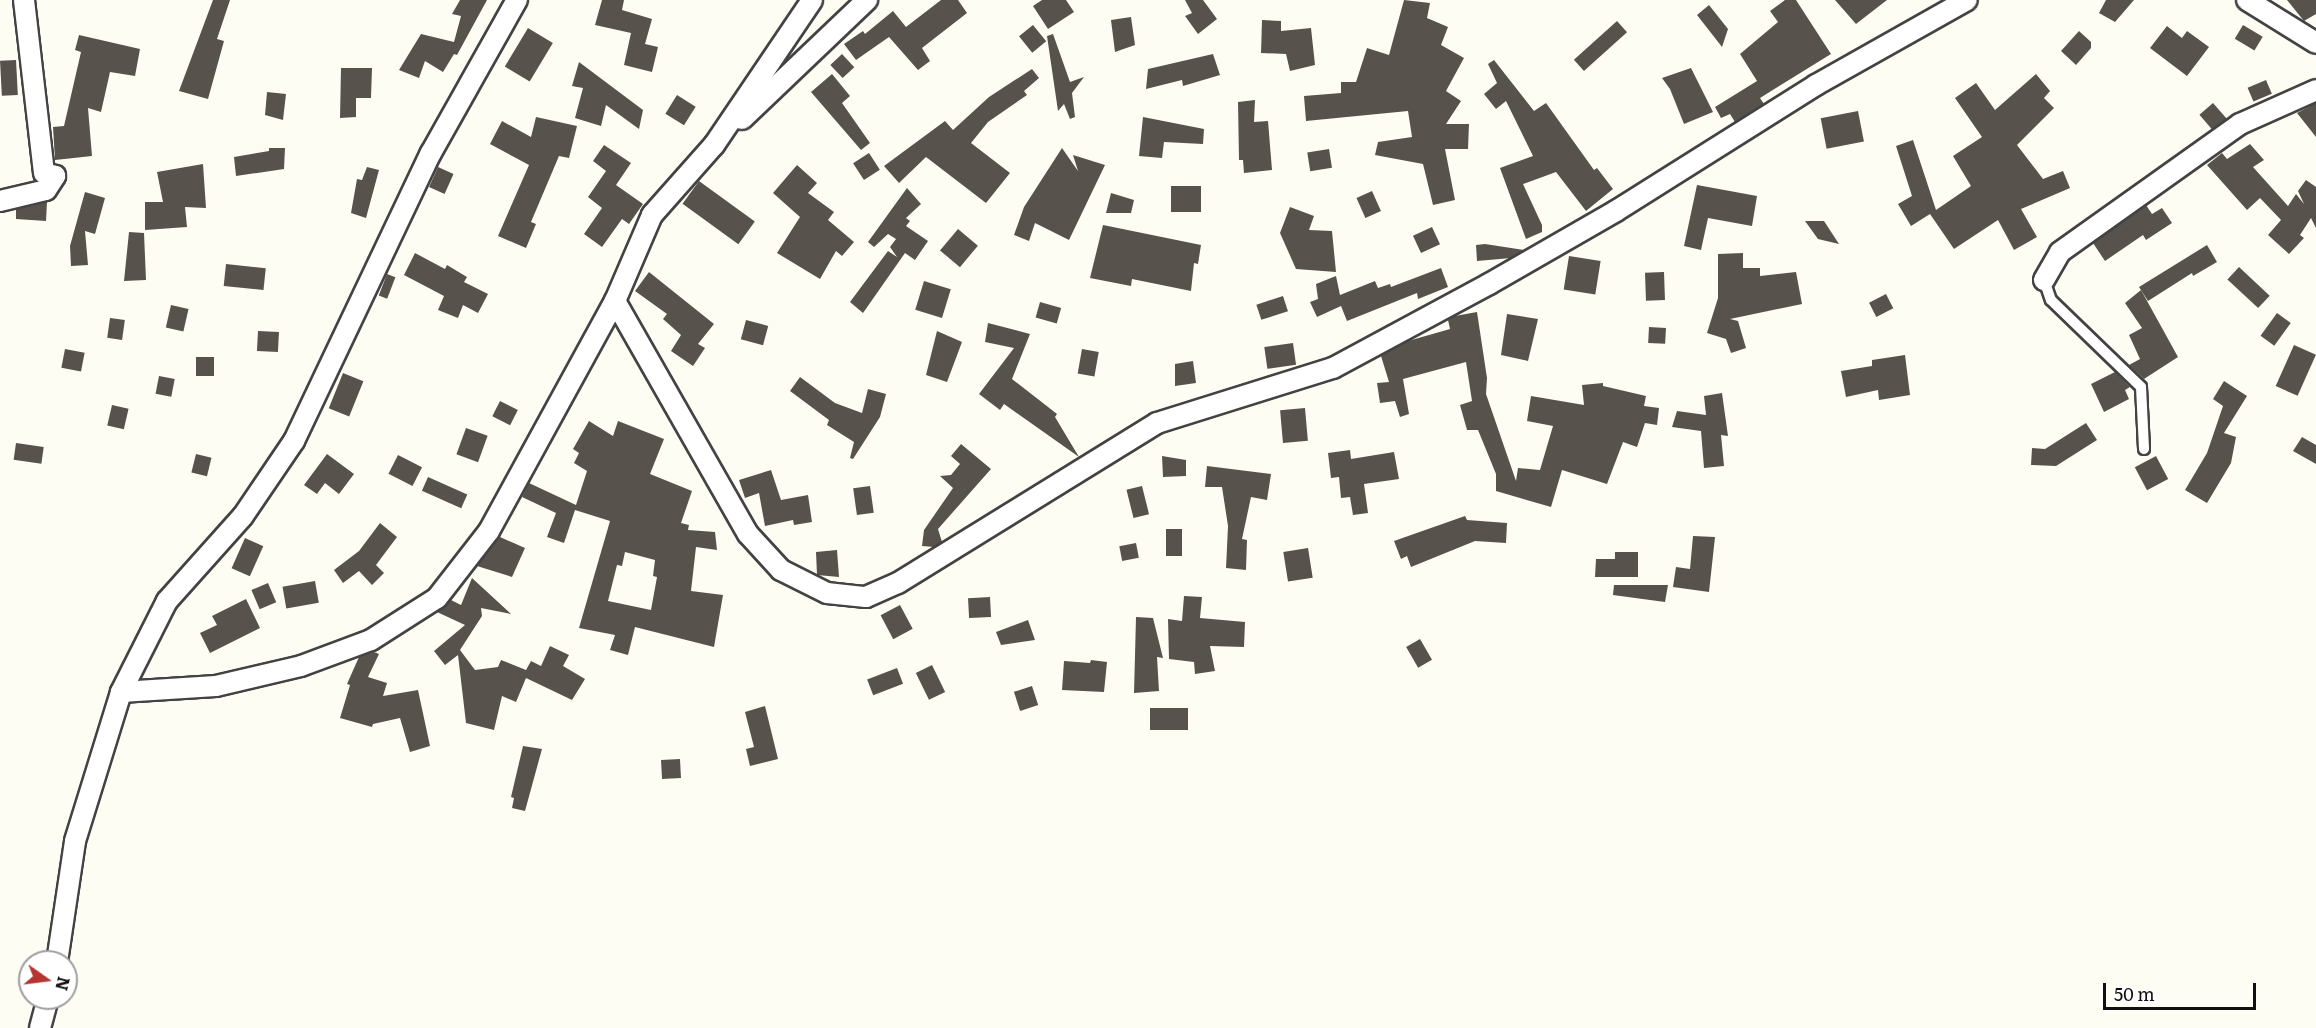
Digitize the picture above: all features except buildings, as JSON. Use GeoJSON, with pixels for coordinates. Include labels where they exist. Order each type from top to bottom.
{"type":"FeatureCollection","features":[{"type":"Feature","properties":{"kind":"street"},"geometry":{"type":"LineString","coordinates":[[0,201],[46,189],[55,176],[44,174],[24,0]]}},
{"type":"Feature","properties":{"kind":"street"},"geometry":{"type":"LineString","coordinates":[[59,950],[75,841],[121,692],[167,601],[243,516],[294,441],[431,153],[517,0]]}},
{"type":"Feature","properties":{"kind":"street"},"geometry":{"type":"LineString","coordinates":[[714,145],[812,0]]}},
{"type":"Feature","properties":{"kind":"street"},"geometry":{"type":"LineString","coordinates":[[121,692],[216,687],[301,666],[371,640],[437,598],[489,531],[615,301],[652,215],[714,145],[867,0]]}},
{"type":"Feature","properties":{"kind":"street"},"geometry":{"type":"LineString","coordinates":[[615,301],[748,534],[781,570],[827,593],[866,597],[898,583],[1157,423],[1333,368],[1479,290],[1616,211],[1816,86],[1967,0]]}},
{"type":"Feature","properties":{"kind":"street"},"geometry":{"type":"LineString","coordinates":[[2247,0],[2316,43]]}},
{"type":"Feature","properties":{"kind":"street"},"geometry":{"type":"LineString","coordinates":[[2044,280],[2060,252],[2240,124],[2316,90]]}},
{"type":"Feature","properties":{"kind":"street"},"geometry":{"type":"LineString","coordinates":[[40,1028],[45,1010]]}},
{"type":"Feature","properties":{"kind":"lane"},"geometry":{"type":"LineString","coordinates":[[2044,280],[2051,300],[2141,387],[2144,449]]}}]}
